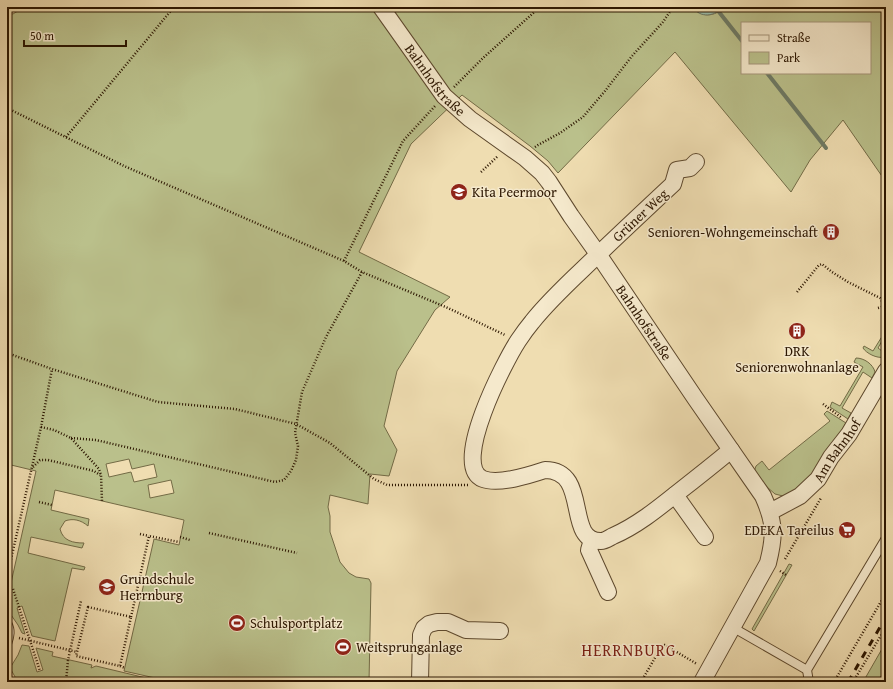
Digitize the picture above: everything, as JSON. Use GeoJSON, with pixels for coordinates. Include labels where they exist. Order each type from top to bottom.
{"type":"FeatureCollection","features":[{"type":"Feature","properties":{"kind":"street","name":"Bahnhofstraße"},"geometry":{"type":"LineString","coordinates":[[381,7],[444,96],[470,119],[525,158],[542,173],[763,496],[770,512],[774,531],[768,563],[705,677]]}},
{"type":"Feature","properties":{"kind":"street","name":"Grüner Weg"},"geometry":{"type":"LineString","coordinates":[[598,254],[673,184],[677,170],[690,168],[696,162]]}},
{"type":"Feature","properties":{"kind":"street"},"geometry":{"type":"LineString","coordinates":[[598,254],[549,302],[518,342],[497,379],[476,435],[473,465],[477,475],[483,479],[496,481],[545,470],[553,470],[561,473],[569,481],[582,528],[586,535],[592,540],[602,541],[625,531],[650,515],[731,450]]}},
{"type":"Feature","properties":{"kind":"street","name":"Am Bahnhof"},"geometry":{"type":"LineString","coordinates":[[770,512],[800,496],[818,479],[831,457],[855,426],[886,372]]}},
{"type":"Feature","properties":{"kind":"street"},"geometry":{"type":"LineString","coordinates":[[675,495],[705,537]]}},
{"type":"Feature","properties":{"kind":"street"},"geometry":{"type":"LineString","coordinates":[[592,540],[589,550],[608,592]]}},
{"type":"Feature","properties":{"kind":"street"},"geometry":{"type":"LineString","coordinates":[[420,682],[421,635],[424,628],[429,624],[448,622],[466,630],[500,631]]}},
{"type":"Feature","properties":{"kind":"lane"},"geometry":{"type":"LineString","coordinates":[[809,682],[806,670],[886,538]]}},
{"type":"Feature","properties":{"kind":"lane"},"geometry":{"type":"LineString","coordinates":[[7,623],[11,639]]}},
{"type":"Feature","properties":{"kind":"lane"},"geometry":{"type":"LineString","coordinates":[[732,628],[806,670]]}},
{"type":"Feature","properties":{"kind":"path"},"geometry":{"type":"LineString","coordinates":[[66,137],[174,7]]}},
{"type":"Feature","properties":{"kind":"path"},"geometry":{"type":"LineString","coordinates":[[344,261],[403,141],[444,96],[483,58],[540,7]]}},
{"type":"Feature","properties":{"kind":"path"},"geometry":{"type":"LineString","coordinates":[[525,158],[538,144],[560,133],[583,117],[632,56],[663,22],[673,7]]}},
{"type":"Feature","properties":{"kind":"path"},"geometry":{"type":"LineString","coordinates":[[7,108],[124,166],[344,261],[362,272],[448,308],[518,342]]}},
{"type":"Feature","properties":{"kind":"path"},"geometry":{"type":"LineString","coordinates":[[481,172],[508,146]]}},
{"type":"Feature","properties":{"kind":"path"},"geometry":{"type":"LineString","coordinates":[[797,292],[819,265],[822,264],[848,282],[880,298],[885,306],[878,308]]}},
{"type":"Feature","properties":{"kind":"path"},"geometry":{"type":"LineString","coordinates":[[41,427],[54,430],[71,438],[102,441],[274,482],[284,480],[291,471],[296,460],[298,446],[295,433],[302,392],[326,337],[362,272]]}},
{"type":"Feature","properties":{"kind":"path"},"geometry":{"type":"LineString","coordinates":[[7,353],[52,369],[158,402],[235,408],[296,424],[330,443],[374,479],[387,485],[469,485],[477,475]]}},
{"type":"Feature","properties":{"kind":"path"},"geometry":{"type":"LineString","coordinates":[[7,577],[41,427],[52,369]]}},
{"type":"Feature","properties":{"kind":"path"},"geometry":{"type":"LineString","coordinates":[[823,404],[839,417],[855,426]]}},
{"type":"Feature","properties":{"kind":"path"},"geometry":{"type":"LineString","coordinates":[[71,438],[99,469],[101,475],[102,501]]}},
{"type":"Feature","properties":{"kind":"path"},"geometry":{"type":"LineString","coordinates":[[30,474],[34,465],[40,460],[48,460],[94,471],[101,475]]}},
{"type":"Feature","properties":{"kind":"path"},"geometry":{"type":"LineString","coordinates":[[782,563],[822,495]]}},
{"type":"Feature","properties":{"kind":"path"},"geometry":{"type":"LineString","coordinates":[[39,502],[52,505]]}},
{"type":"Feature","properties":{"kind":"path"},"geometry":{"type":"LineString","coordinates":[[209,533],[297,553]]}},
{"type":"Feature","properties":{"kind":"path"},"geometry":{"type":"LineString","coordinates":[[140,534],[179,542]]}},
{"type":"Feature","properties":{"kind":"path"},"geometry":{"type":"LineString","coordinates":[[120,666],[149,536]]}},
{"type":"Feature","properties":{"kind":"path"},"geometry":{"type":"LineString","coordinates":[[180,537],[190,540]]}},
{"type":"Feature","properties":{"kind":"path"},"geometry":{"type":"LineString","coordinates":[[13,589],[40,671]]}},
{"type":"Feature","properties":{"kind":"path"},"geometry":{"type":"LineString","coordinates":[[834,682],[886,593]]}},
{"type":"Feature","properties":{"kind":"path"},"geometry":{"type":"LineString","coordinates":[[66,682],[70,650],[81,601]]}},
{"type":"Feature","properties":{"kind":"path"},"geometry":{"type":"LineString","coordinates":[[125,668],[76,656],[88,607],[131,617]]}},
{"type":"Feature","properties":{"kind":"path"},"geometry":{"type":"LineString","coordinates":[[853,682],[886,627]]}},
{"type":"Feature","properties":{"kind":"path"},"geometry":{"type":"LineString","coordinates":[[11,639],[30,641],[77,652]]}},
{"type":"Feature","properties":{"kind":"path"},"geometry":{"type":"LineString","coordinates":[[641,682],[663,644],[705,677]]}},
{"type":"Feature","properties":{"kind":"green space"},"geometry":{"type":"Polygon","coordinates":[[[24,7],[693,7],[696,11],[708,15],[716,13],[724,7],[886,7],[886,182],[843,120],[810,160],[791,192],[675,52],[558,173],[548,161],[530,146],[462,95],[411,144],[359,252],[450,297],[435,310],[397,371],[384,426],[397,450],[389,476],[370,474],[368,504],[330,495],[328,507],[330,516],[330,532],[340,562],[349,573],[356,577],[369,579],[371,583],[369,682],[173,682],[124,671],[154,539],[179,545],[184,520],[55,490],[51,510],[89,519],[88,526],[83,522],[71,520],[65,521],[60,529],[61,533],[66,539],[84,543],[82,548],[31,537],[28,553],[85,567],[84,570],[72,568],[55,641],[32,636],[22,606],[17,608],[25,634],[22,633],[7,609],[9,592],[36,471],[7,464],[7,13],[13,14],[24,7]],[[129,459],[106,464],[109,477],[131,472],[134,482],[157,477],[154,464],[132,469],[129,459]],[[171,480],[148,485],[150,498],[174,493],[171,480]]]}},
{"type":"Feature","properties":{"kind":"green space"},"geometry":{"type":"Polygon","coordinates":[[[886,330],[886,334],[878,348],[886,354],[884,357],[869,354],[864,350],[864,346],[873,351],[886,330]]]}},
{"type":"Feature","properties":{"kind":"green space"},"geometry":{"type":"Polygon","coordinates":[[[856,358],[868,362],[875,372],[872,378],[863,372],[842,408],[851,413],[848,419],[830,407],[832,402],[840,406],[863,367],[854,362],[856,358]]]}},
{"type":"Feature","properties":{"kind":"green space"},"geometry":{"type":"Polygon","coordinates":[[[827,411],[846,423],[827,456],[802,489],[783,496],[775,494],[754,472],[756,466],[762,461],[769,470],[830,421],[824,414],[827,411]]]}},
{"type":"Feature","properties":{"kind":"green space"},"geometry":{"type":"Polygon","coordinates":[[[789,564],[792,565],[754,631],[752,629],[789,564]]]}},
{"type":"Feature","properties":{"kind":"green space"},"geometry":{"type":"Polygon","coordinates":[[[886,642],[886,674],[871,682],[863,682],[886,642]]]}},
{"type":"Feature","properties":{"kind":"green space"},"geometry":{"type":"Polygon","coordinates":[[[22,645],[29,646],[37,672],[43,670],[36,648],[53,652],[52,656],[92,665],[91,668],[96,666],[163,682],[18,682],[10,668],[22,645]]]}},
{"type":"Feature","properties":{"kind":"shaded area"},"geometry":{"type":"Polygon","coordinates":[[[693,7],[724,7],[712,14],[704,15],[696,11],[693,7]]]}},
{"type":"Feature","properties":{"kind":"waterway"},"geometry":{"type":"LineString","coordinates":[[719,12],[741,40]]}},
{"type":"Feature","properties":{"kind":"waterway"},"geometry":{"type":"LineString","coordinates":[[768,74],[826,148]]}},
{"type":"Feature","properties":{"kind":"railway"},"geometry":{"type":"LineString","coordinates":[[848,682],[886,617]]}},
{"type":"Feature","properties":{"kind":"place","name":"Kita Peermoor"},"geometry":{"type":"Point","coordinates":[459,192]}},
{"type":"Feature","properties":{"kind":"place","name":"Senioren-Wohngemeinschaft"},"geometry":{"type":"Point","coordinates":[831,232]}},
{"type":"Feature","properties":{"kind":"place","name":"DRK Seniorenwohnanlage"},"geometry":{"type":"Point","coordinates":[797,331]}},
{"type":"Feature","properties":{"kind":"place","name":"EDEKA Tareilus"},"geometry":{"type":"Point","coordinates":[847,530]}},
{"type":"Feature","properties":{"kind":"place","name":"Grundschule Herrnburg"},"geometry":{"type":"Point","coordinates":[107,587]}},
{"type":"Feature","properties":{"kind":"place","name":"Schulsportplatz"},"geometry":{"type":"Point","coordinates":[237,623]}},
{"type":"Feature","properties":{"kind":"place","name":"Weitsprunganlage"},"geometry":{"type":"Point","coordinates":[343,647]}},
{"type":"Feature","properties":{"kind":"district","name":"HERRNBURG"},"geometry":{"type":"Point","coordinates":[629,650]}}]}
